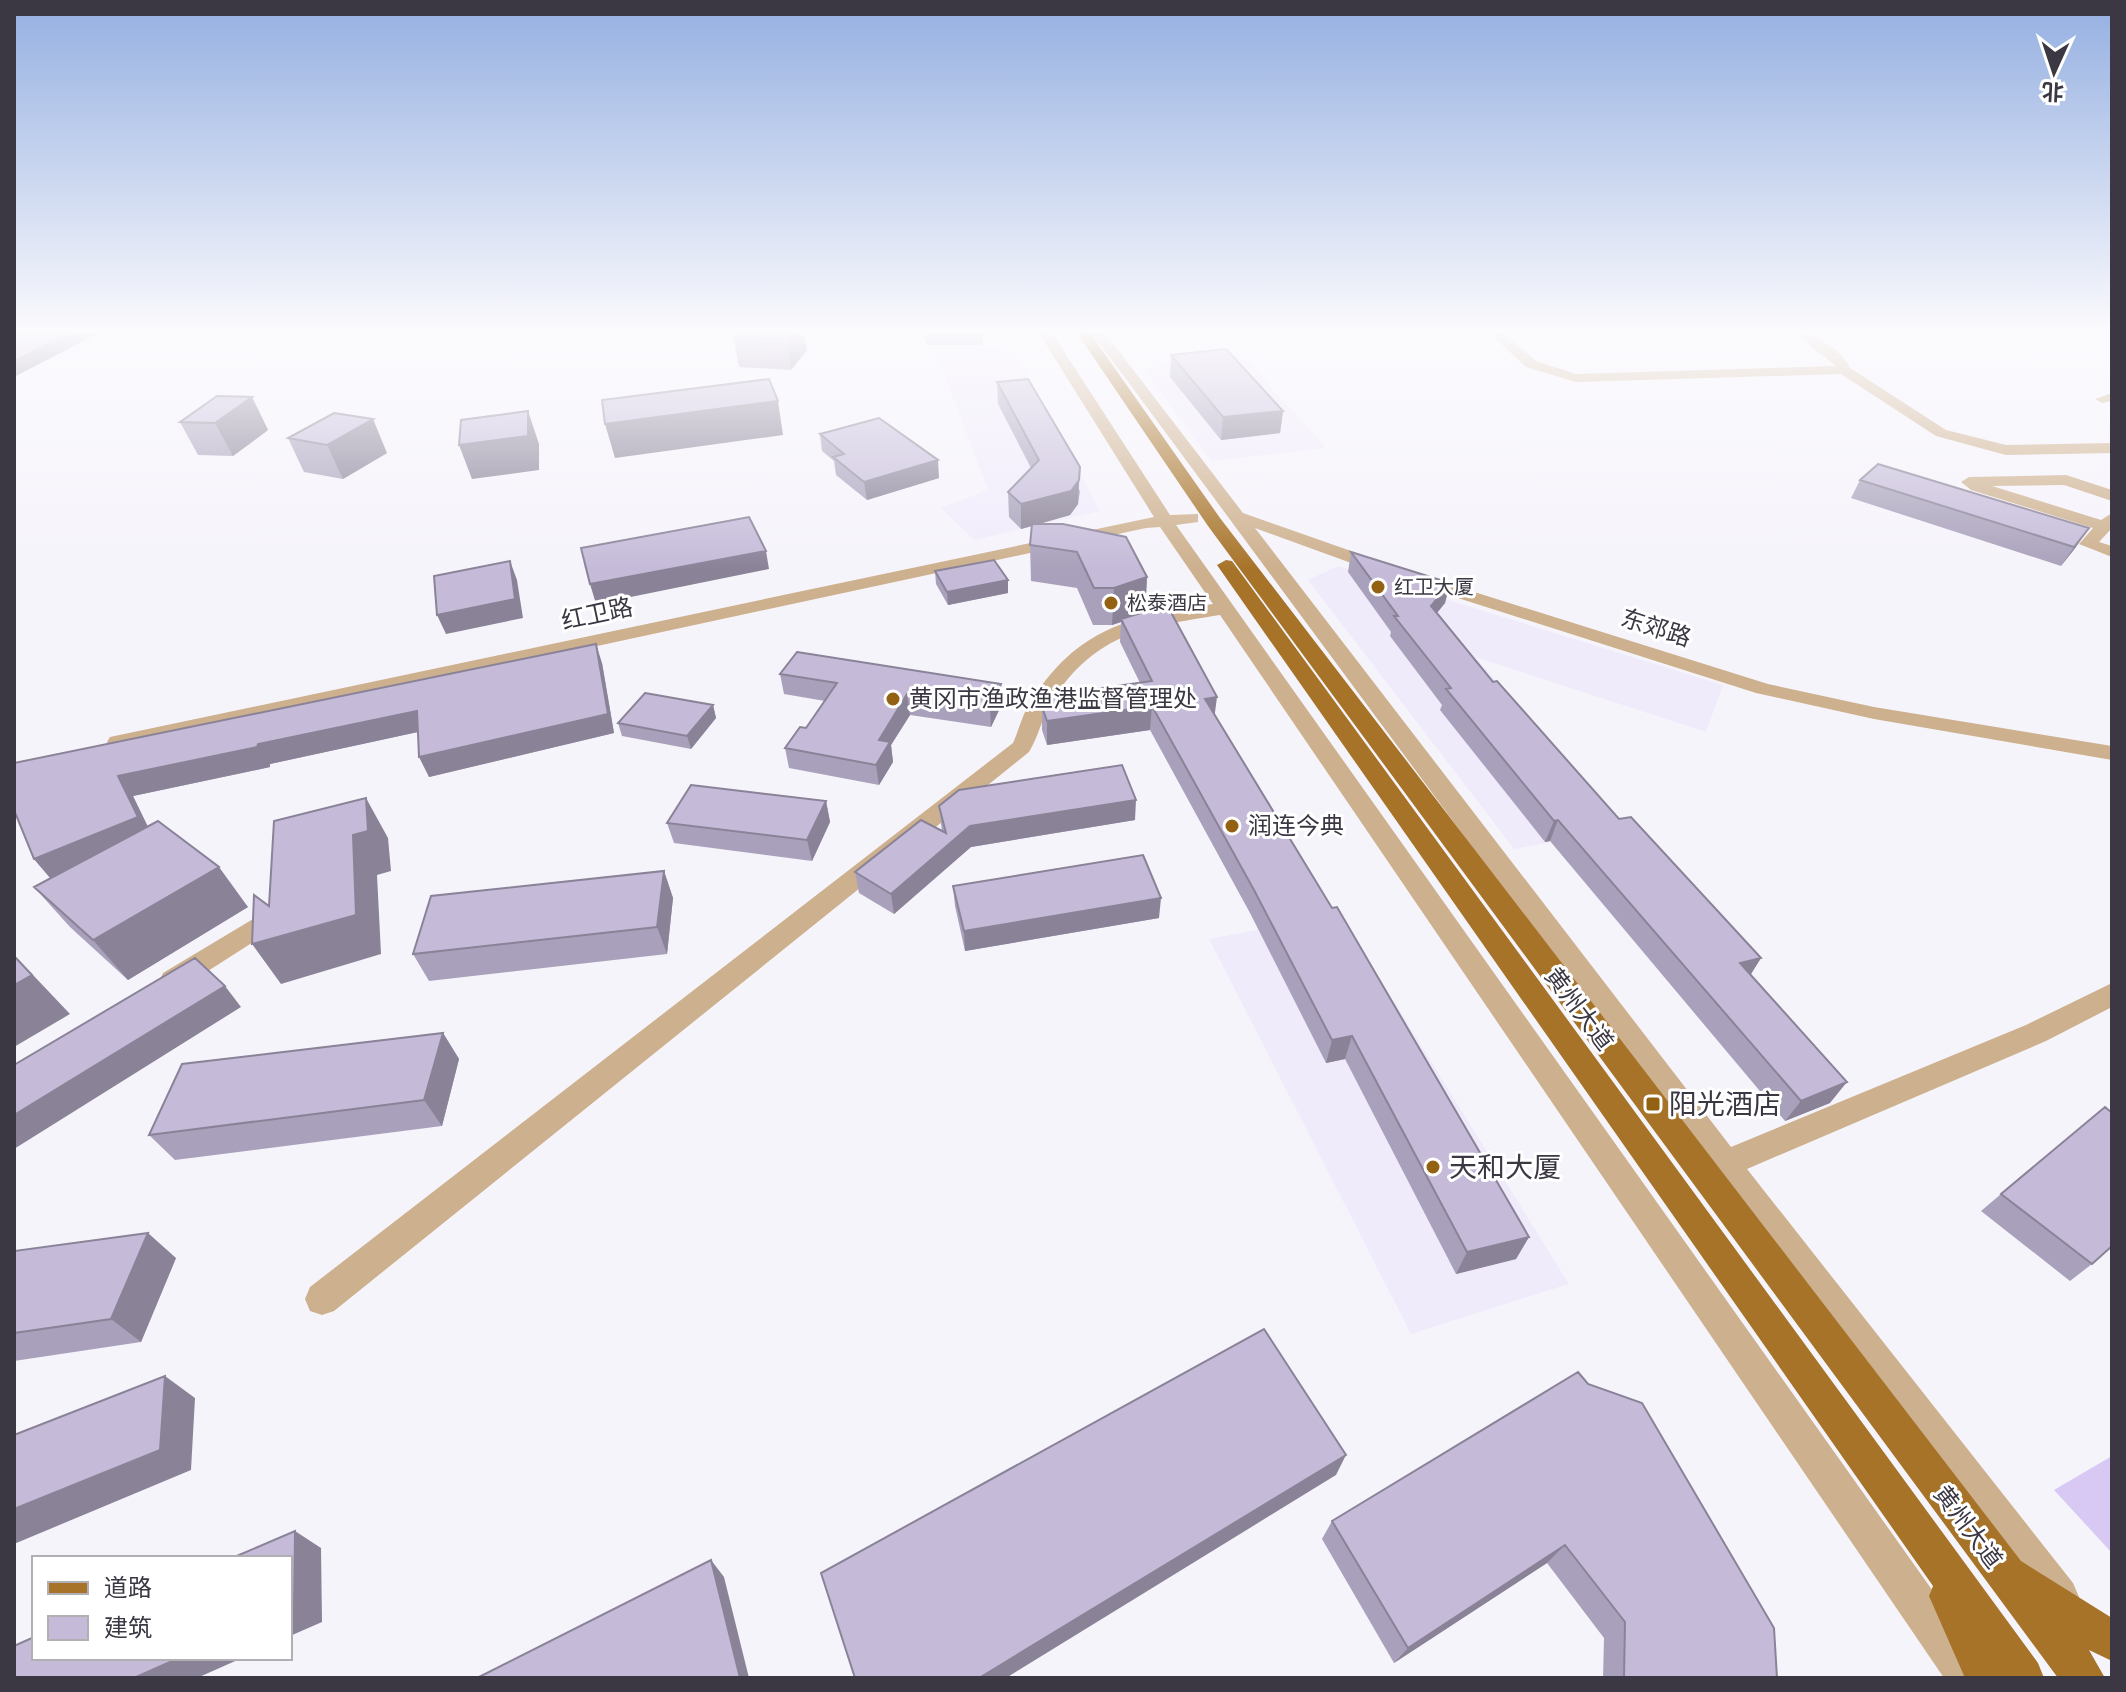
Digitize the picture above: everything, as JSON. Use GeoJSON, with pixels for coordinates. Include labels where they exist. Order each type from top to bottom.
{"type":"FeatureCollection","features":[{"type":"Feature","properties":{"kind":"main road","name":"黄州大道"},"geometry":{"type":"LineString","coordinates":[[1118,412],[1185,513],[2023,1678]]}},
{"type":"Feature","properties":{"kind":"main road","name":"黄州大道"},"geometry":{"type":"LineString","coordinates":[[1128,412],[1185,513],[2084,1678]]}},
{"type":"Feature","properties":{"kind":"main road"},"geometry":{"type":"LineString","coordinates":[[1979,1542],[2033,1592],[2096,1632]]}},
{"type":"Feature","properties":{"kind":"main road"},"geometry":{"type":"LineString","coordinates":[[1926,1546],[1987,1678]]}},
{"type":"Feature","properties":{"kind":"street"},"geometry":{"type":"LineString","coordinates":[[1106,412],[1185,513],[1226,608],[1969,1678]]}},
{"type":"Feature","properties":{"kind":"street"},"geometry":{"type":"LineString","coordinates":[[1158,412],[1725,1164],[2096,1632]]}},
{"type":"Feature","properties":{"kind":"street"},"geometry":{"type":"LineString","coordinates":[[1909,412],[1941,433],[2006,450],[2112,448]]}},
{"type":"Feature","properties":{"kind":"street"},"geometry":{"type":"LineString","coordinates":[[2112,496],[2066,480],[1969,482],[1977,487],[2108,522],[2088,544],[2112,552]]}},
{"type":"Feature","properties":{"kind":"street","name":"东郊路"},"geometry":{"type":"LineString","coordinates":[[1185,513],[1237,515],[1330,551],[1763,689],[1874,713],[2112,753]]}},
{"type":"Feature","properties":{"kind":"street","name":"红卫路"},"geometry":{"type":"LineString","coordinates":[[91,748],[1185,513]]}},
{"type":"Feature","properties":{"kind":"street"},"geometry":{"type":"LineString","coordinates":[[322,1299],[1021,747],[1030,733],[1038,706],[1058,678],[1096,643],[1122,628],[1226,608]]}},
{"type":"Feature","properties":{"kind":"street"},"geometry":{"type":"LineString","coordinates":[[147,996],[279,913],[283,882]]}},
{"type":"Feature","properties":{"kind":"street"},"geometry":{"type":"LineString","coordinates":[[1725,1164],[2036,1033],[2112,994]]}},
{"type":"Feature","properties":{"kind":"shaded area"},"geometry":{"type":"Polygon","coordinates":[[[958,412],[1047,412],[1100,511],[974,540],[941,508],[988,490],[958,412]]]}},
{"type":"Feature","properties":{"kind":"shaded area"},"geometry":{"type":"Polygon","coordinates":[[[1175,412],[1294,412],[1326,448],[1211,461],[1175,412]]]}},
{"type":"Feature","properties":{"kind":"shaded area"},"geometry":{"type":"Polygon","coordinates":[[[1338,566],[1723,685],[1706,732],[1475,657],[1626,828],[1514,849],[1308,580],[1338,566]]]}},
{"type":"Feature","properties":{"kind":"shaded area"},"geometry":{"type":"Polygon","coordinates":[[[1340,914],[1569,1284],[1411,1334],[1209,939],[1340,914]]]}},
{"type":"Feature","properties":{"kind":"shaded area"},"geometry":{"type":"Polygon","coordinates":[[[2112,1456],[2112,1553],[2054,1490],[2112,1456]]]}},
{"type":"Feature","properties":{"kind":"building"},"geometry":{"type":"Polygon","coordinates":[[[194,412],[231,412],[215,423],[180,422],[194,412]]]}},
{"type":"Feature","properties":{"kind":"building"},"geometry":{"type":"Polygon","coordinates":[[[528,412],[528,436],[459,445],[461,420],[528,412]]]}},
{"type":"Feature","properties":{"kind":"building"},"geometry":{"type":"Polygon","coordinates":[[[603,412],[696,412],[605,424],[603,412]]]}},
{"type":"Feature","properties":{"kind":"building"},"geometry":{"type":"Polygon","coordinates":[[[1013,412],[1047,412],[1080,467],[1079,480],[1071,491],[1021,504],[1008,492],[1039,460],[1013,412]]]}},
{"type":"Feature","properties":{"kind":"building"},"geometry":{"type":"Polygon","coordinates":[[[1219,412],[1273,412],[1223,417],[1219,412]]]}},
{"type":"Feature","properties":{"kind":"building"},"geometry":{"type":"Polygon","coordinates":[[[334,413],[373,419],[327,445],[288,438],[334,413]]]}},
{"type":"Feature","properties":{"kind":"building"},"geometry":{"type":"Polygon","coordinates":[[[879,418],[938,460],[864,482],[833,457],[844,454],[820,434],[879,418]]]}},
{"type":"Feature","properties":{"kind":"building"},"geometry":{"type":"Polygon","coordinates":[[[1878,464],[2089,528],[2074,547],[1860,480],[1878,464]]]}},
{"type":"Feature","properties":{"kind":"building"},"geometry":{"type":"Polygon","coordinates":[[[749,517],[766,551],[590,584],[581,548],[749,517]]]}},
{"type":"Feature","properties":{"kind":"building"},"geometry":{"type":"Polygon","coordinates":[[[1032,524],[1063,524],[1126,537],[1147,577],[1114,588],[1094,588],[1077,552],[1030,545],[1032,524]]]}},
{"type":"Feature","properties":{"kind":"building"},"geometry":{"type":"Polygon","coordinates":[[[1351,552],[1450,583],[1431,606],[1493,682],[1497,681],[1619,819],[1631,817],[1761,958],[1740,963],[1847,1082],[1801,1101],[1558,820],[1554,821],[1446,689],[1451,688],[1394,616],[1398,616],[1351,552]]]}},
{"type":"Feature","properties":{"kind":"building"},"geometry":{"type":"Polygon","coordinates":[[[994,560],[1008,580],[947,592],[935,571],[994,560]]]}},
{"type":"Feature","properties":{"kind":"building"},"geometry":{"type":"Polygon","coordinates":[[[510,561],[515,599],[437,615],[434,576],[510,561]]]}},
{"type":"Feature","properties":{"kind":"building"},"geometry":{"type":"Polygon","coordinates":[[[1167,605],[1217,697],[1205,699],[1332,908],[1337,907],[1529,1237],[1467,1252],[1352,1036],[1332,1040],[1254,890],[1152,706],[1047,721],[1042,707],[1046,696],[1152,681],[1121,619],[1167,605]]]}},
{"type":"Feature","properties":{"kind":"building"},"geometry":{"type":"Polygon","coordinates":[[[596,644],[608,714],[419,757],[417,711],[118,776],[138,817],[34,859],[14,810],[14,763],[596,644]]]}},
{"type":"Feature","properties":{"kind":"building"},"geometry":{"type":"Polygon","coordinates":[[[797,652],[1001,684],[990,707],[907,694],[879,740],[890,742],[876,765],[785,748],[800,727],[806,728],[837,683],[780,674],[797,652]]]}},
{"type":"Feature","properties":{"kind":"building"},"geometry":{"type":"Polygon","coordinates":[[[645,693],[713,705],[687,736],[618,723],[645,693]]]}},
{"type":"Feature","properties":{"kind":"building"},"geometry":{"type":"Polygon","coordinates":[[[1122,765],[1136,800],[970,826],[891,894],[855,872],[921,820],[946,833],[939,806],[959,790],[1122,765]]]}},
{"type":"Feature","properties":{"kind":"building"},"geometry":{"type":"Polygon","coordinates":[[[691,785],[826,801],[807,840],[667,823],[691,785]]]}},
{"type":"Feature","properties":{"kind":"building"},"geometry":{"type":"Polygon","coordinates":[[[366,798],[368,831],[353,835],[356,915],[252,944],[254,895],[269,906],[274,821],[366,798]]]}},
{"type":"Feature","properties":{"kind":"building"},"geometry":{"type":"Polygon","coordinates":[[[158,821],[219,867],[93,940],[34,887],[158,821]]]}},
{"type":"Feature","properties":{"kind":"building"},"geometry":{"type":"Polygon","coordinates":[[[1143,855],[1161,898],[964,931],[953,886],[1143,855]]]}},
{"type":"Feature","properties":{"kind":"building"},"geometry":{"type":"Polygon","coordinates":[[[664,871],[657,927],[413,954],[431,896],[664,871]]]}},
{"type":"Feature","properties":{"kind":"building"},"geometry":{"type":"Polygon","coordinates":[[[14,956],[32,975],[14,985],[14,956]]]}},
{"type":"Feature","properties":{"kind":"building"},"geometry":{"type":"Polygon","coordinates":[[[195,958],[225,986],[14,1115],[14,1065],[195,958]]]}},
{"type":"Feature","properties":{"kind":"building"},"geometry":{"type":"Polygon","coordinates":[[[443,1033],[424,1100],[149,1135],[182,1064],[443,1033]]]}},
{"type":"Feature","properties":{"kind":"building"},"geometry":{"type":"Polygon","coordinates":[[[2105,1107],[2112,1113],[2112,1246],[2092,1264],[2001,1194],[2105,1107]]]}},
{"type":"Feature","properties":{"kind":"building"},"geometry":{"type":"Polygon","coordinates":[[[148,1233],[111,1319],[14,1333],[14,1251],[148,1233]]]}},
{"type":"Feature","properties":{"kind":"building"},"geometry":{"type":"Polygon","coordinates":[[[1264,1329],[1346,1455],[979,1678],[855,1678],[821,1573],[1264,1329]]]}},
{"type":"Feature","properties":{"kind":"building"},"geometry":{"type":"Polygon","coordinates":[[[1578,1372],[1588,1384],[1642,1403],[1774,1628],[1777,1678],[1624,1678],[1625,1622],[1565,1545],[1408,1648],[1332,1521],[1578,1372]]]}},
{"type":"Feature","properties":{"kind":"building"},"geometry":{"type":"Polygon","coordinates":[[[165,1376],[160,1450],[14,1509],[14,1435],[165,1376]]]}},
{"type":"Feature","properties":{"kind":"building"},"geometry":{"type":"Polygon","coordinates":[[[295,1531],[294,1607],[292,1556],[237,1556],[295,1531]]]}},
{"type":"Feature","properties":{"kind":"building"},"geometry":{"type":"Polygon","coordinates":[[[711,1560],[740,1678],[477,1678],[711,1560]]]}},
{"type":"Feature","properties":{"kind":"building"},"geometry":{"type":"Polygon","coordinates":[[[32,1638],[32,1660],[174,1660],[134,1678],[14,1678],[14,1646],[32,1638]]]}},
{"type":"Feature","properties":{"kind":"place","name":"红卫大厦"},"geometry":{"type":"Point","coordinates":[1378,587]}},
{"type":"Feature","properties":{"kind":"place","name":"松泰酒店"},"geometry":{"type":"Point","coordinates":[1111,603]}},
{"type":"Feature","properties":{"kind":"place","name":"黄冈市渔政渔港监督管理处"},"geometry":{"type":"Point","coordinates":[893,699]}},
{"type":"Feature","properties":{"kind":"place","name":"润连今典"},"geometry":{"type":"Point","coordinates":[1232,826]}},
{"type":"Feature","properties":{"kind":"place","name":"阳光酒店"},"geometry":{"type":"Point","coordinates":[1653,1104]}},
{"type":"Feature","properties":{"kind":"place","name":"天和大厦"},"geometry":{"type":"Point","coordinates":[1433,1167]}}]}
